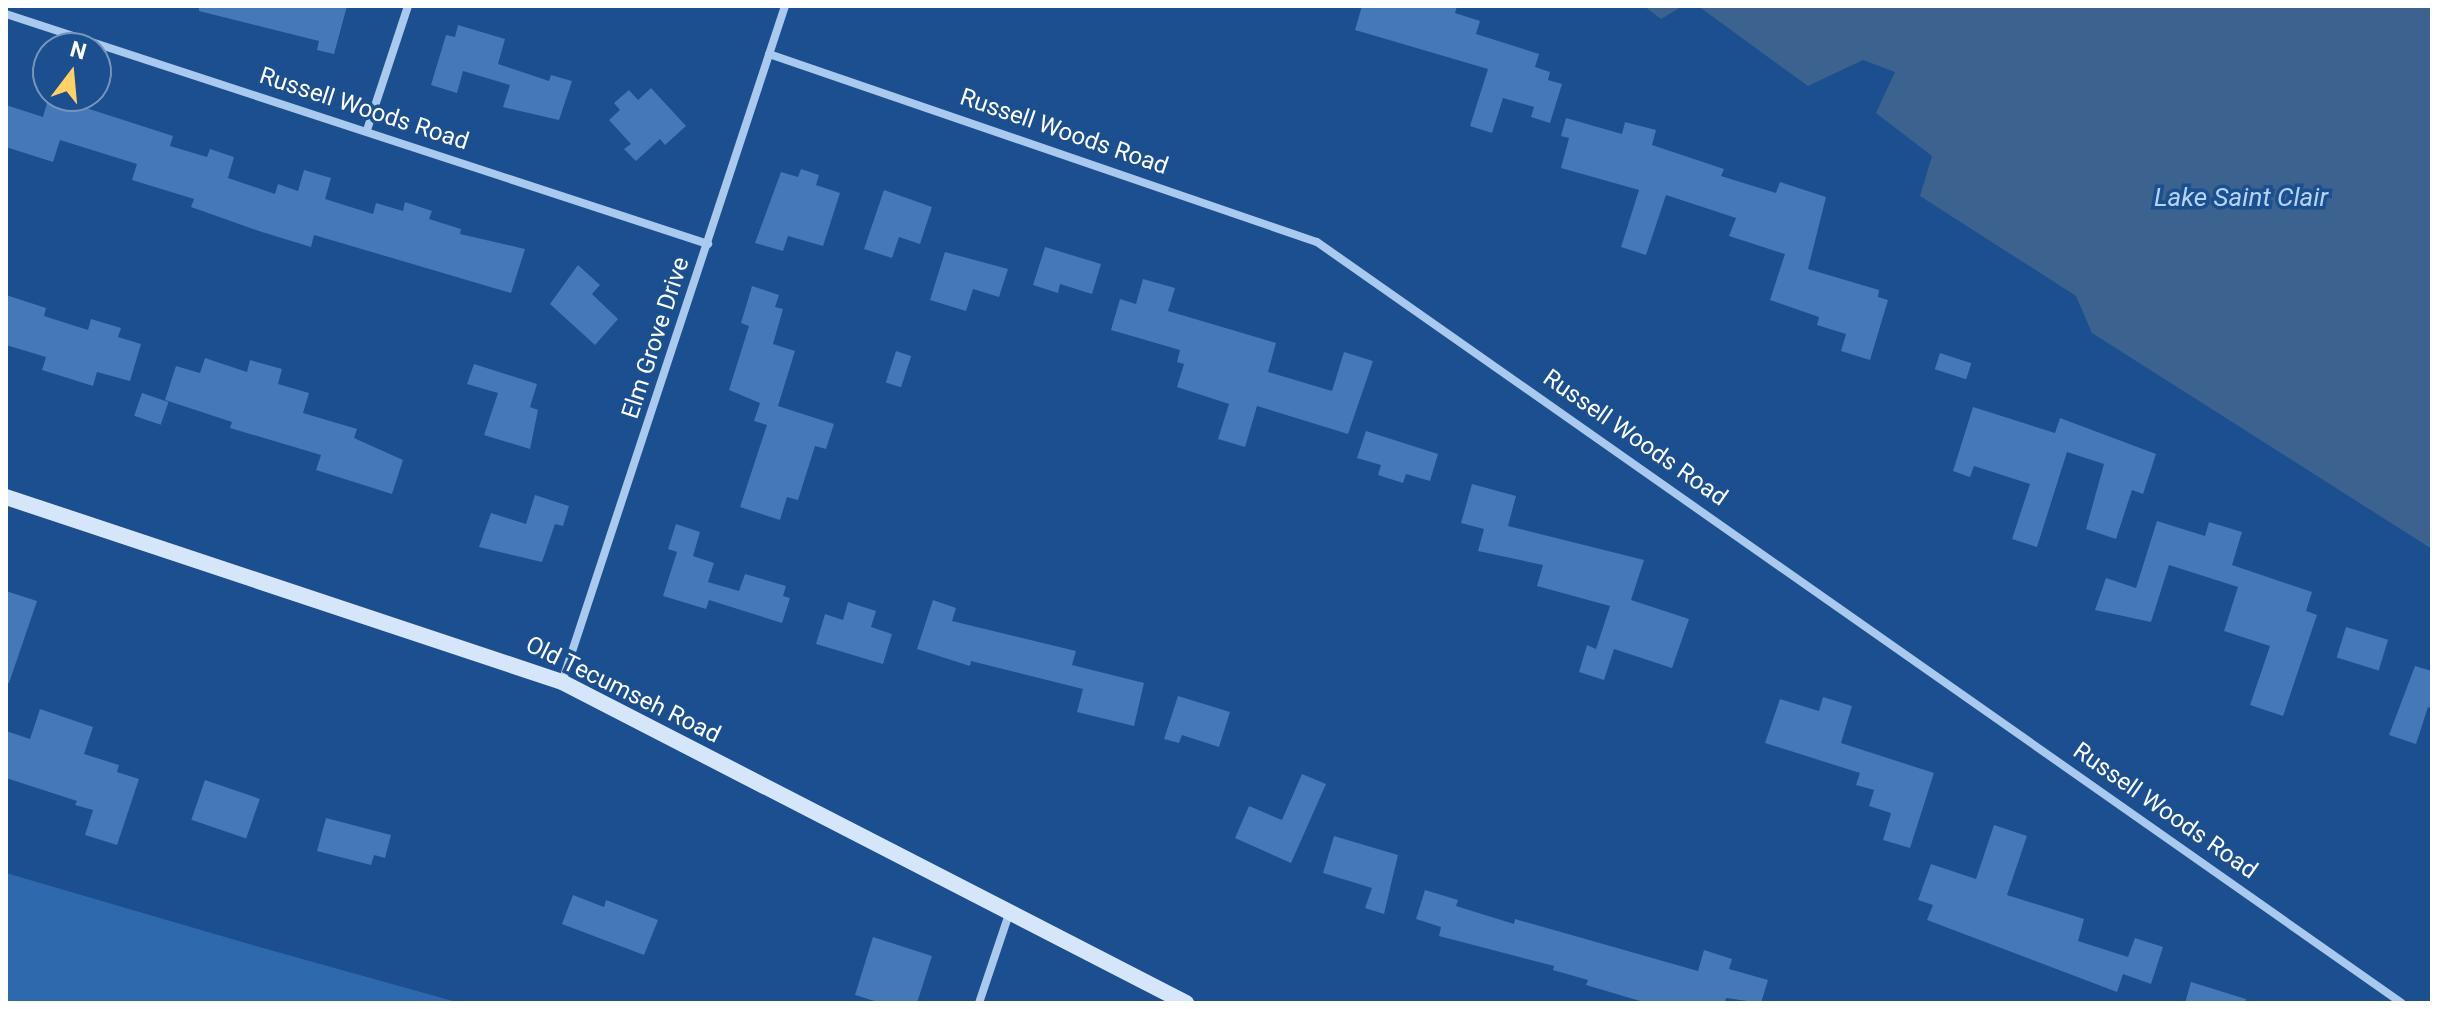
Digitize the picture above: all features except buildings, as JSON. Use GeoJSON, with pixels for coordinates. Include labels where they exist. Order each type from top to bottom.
{"type":"FeatureCollection","features":[{"type":"Feature","properties":{"kind":"main road","name":"Old Tecumseh Road"},"geometry":{"type":"LineString","coordinates":[[6,497],[562,682],[1186,1003]]}},
{"type":"Feature","properties":{"kind":"street"},"geometry":{"type":"LineString","coordinates":[[367,130],[408,6]]}},
{"type":"Feature","properties":{"kind":"street","name":"Elm Grove Drive"},"geometry":{"type":"LineString","coordinates":[[562,682],[785,6]]}},
{"type":"Feature","properties":{"kind":"street","name":"Russell Woods Road"},"geometry":{"type":"LineString","coordinates":[[6,14],[708,244]]}},
{"type":"Feature","properties":{"kind":"street","name":"Russell Woods Road"},"geometry":{"type":"LineString","coordinates":[[769,54],[1317,242],[2402,1003]]}},
{"type":"Feature","properties":{"kind":"street"},"geometry":{"type":"LineString","coordinates":[[979,1003],[1009,914]]}},
{"type":"Feature","properties":{"kind":"shaded area"},"geometry":{"type":"Polygon","coordinates":[[[6,873],[249,944],[460,1003],[6,1003],[6,873]]]}},
{"type":"Feature","properties":{"kind":"water"},"geometry":{"type":"Polygon","coordinates":[[[1644,6],[1683,6],[1661,19],[1644,6]]]}},
{"type":"Feature","properties":{"kind":"water","name":"Lake Saint Clair"},"geometry":{"type":"Polygon","coordinates":[[[1698,6],[2432,6],[2432,549],[2092,333],[2076,296],[1920,196],[1932,156],[1876,113],[1895,72],[1863,60],[1808,86],[1698,6]]]}}]}
